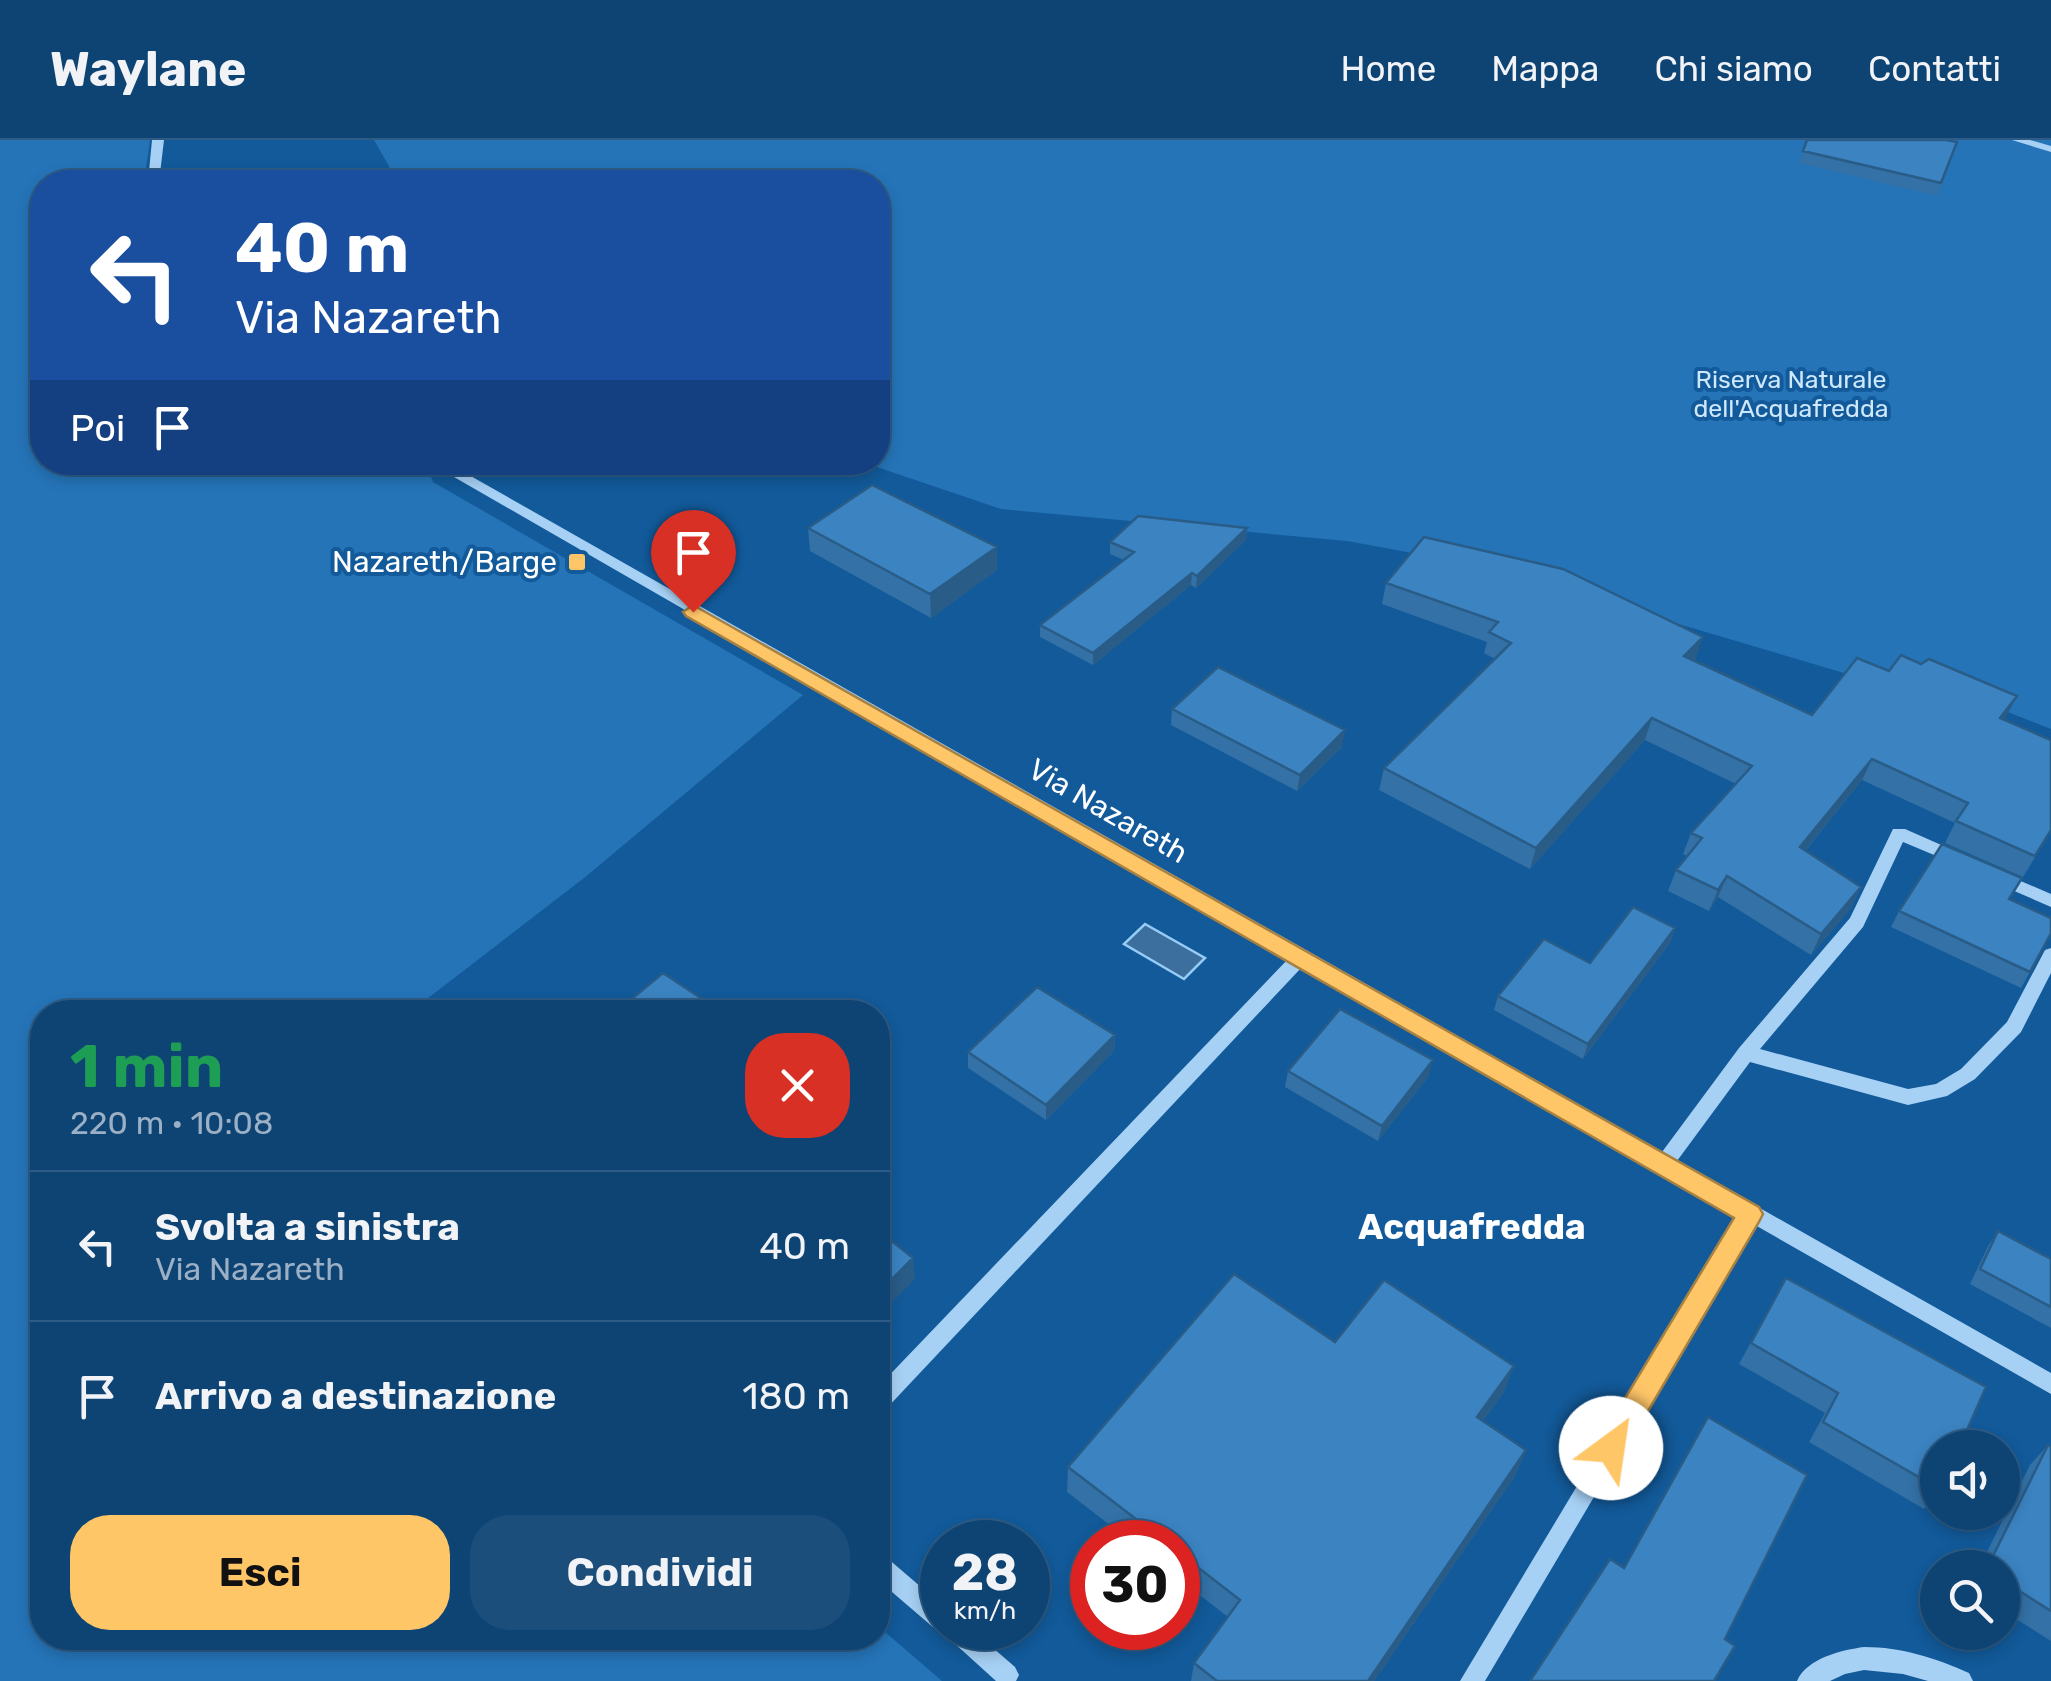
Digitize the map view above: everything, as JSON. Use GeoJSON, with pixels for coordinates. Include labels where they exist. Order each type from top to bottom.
{"type":"FeatureCollection","features":[{"type":"Feature","properties":{"kind":"street"},"geometry":{"type":"LineString","coordinates":[[155,170],[158,140]]}},
{"type":"Feature","properties":{"kind":"street"},"geometry":{"type":"LineString","coordinates":[[2018,140],[2051,150]]}},
{"type":"Feature","properties":{"kind":"street","name":"Via Nazareth"},"geometry":{"type":"LineString","coordinates":[[457,475],[2051,1384]]}},
{"type":"Feature","properties":{"kind":"street"},"geometry":{"type":"LineString","coordinates":[[1663,1165],[1746,1053],[1856,922],[1899,832],[2051,901]]}},
{"type":"Feature","properties":{"kind":"street"},"geometry":{"type":"LineString","coordinates":[[1746,1053],[1908,1096],[1940,1091],[1968,1074],[2014,1027],[2051,955]]}},
{"type":"Feature","properties":{"kind":"street"},"geometry":{"type":"LineString","coordinates":[[890,1389],[1302,956]]}},
{"type":"Feature","properties":{"kind":"street"},"geometry":{"type":"LineString","coordinates":[[1472,1681],[1750,1214]]}},
{"type":"Feature","properties":{"kind":"street"},"geometry":{"type":"LineString","coordinates":[[890,1574],[920,1601]]}},
{"type":"Feature","properties":{"kind":"street"},"geometry":{"type":"LineString","coordinates":[[978,1650],[1007,1674]]}},
{"type":"Feature","properties":{"kind":"street"},"geometry":{"type":"LineString","coordinates":[[1809,1681],[1838,1663],[1868,1657],[1919,1665],[1961,1681]]}},
{"type":"Feature","properties":{"kind":"green space"},"geometry":{"type":"Polygon","coordinates":[[[0,140],[150,140],[146,170],[30,170],[30,475],[430,475],[433,482],[803,695],[584,878],[426,1000],[30,1000],[30,1650],[890,1650],[890,1636],[942,1681],[0,1681],[0,140]]]}},
{"type":"Feature","properties":{"kind":"green space","name":"Riserva Naturale dell'Acquafredda"},"geometry":{"type":"Polygon","coordinates":[[[374,140],[2051,140],[2051,729],[1964,695],[1854,676],[1483,566],[1347,541],[1001,509],[890,471],[890,170],[391,170],[374,140]]]}},
{"type":"Feature","properties":{"kind":"shaded area"},"geometry":{"type":"Polygon","coordinates":[[[1145,924],[1205,958],[1184,979],[1124,944],[1145,924]]]}},
{"type":"Feature","properties":{"kind":"building"},"geometry":{"type":"Polygon","coordinates":[[[1807,140],[1957,142],[1941,183],[1803,151],[1807,140]]]}},
{"type":"Feature","properties":{"kind":"building"},"geometry":{"type":"Polygon","coordinates":[[[872,485],[997,547],[930,594],[808,528],[872,485]]]}},
{"type":"Feature","properties":{"kind":"building"},"geometry":{"type":"Polygon","coordinates":[[[1138,516],[1247,528],[1197,576],[1192,573],[1093,653],[1040,625],[1134,552],[1110,542],[1138,516]]]}},
{"type":"Feature","properties":{"kind":"building"},"geometry":{"type":"Polygon","coordinates":[[[1424,537],[1563,569],[1703,637],[1684,656],[1812,715],[1857,658],[1889,671],[1901,655],[1921,664],[1929,659],[2017,696],[2000,718],[2051,740],[2051,830],[2035,856],[1956,821],[1968,803],[1872,759],[1800,847],[1861,887],[1821,934],[1727,876],[1718,890],[1676,870],[1702,838],[1691,833],[1752,766],[1652,718],[1536,848],[1384,768],[1511,643],[1489,632],[1498,622],[1386,583],[1424,537]]]}},
{"type":"Feature","properties":{"kind":"building"},"geometry":{"type":"Polygon","coordinates":[[[1218,667],[1345,730],[1300,775],[1172,709],[1218,667]]]}},
{"type":"Feature","properties":{"kind":"building"},"geometry":{"type":"Polygon","coordinates":[[[1942,844],[2022,878],[2009,899],[2051,918],[2051,933],[2030,972],[1899,911],[1942,844]]]}},
{"type":"Feature","properties":{"kind":"building"},"geometry":{"type":"Polygon","coordinates":[[[1633,907],[1675,928],[1588,1044],[1498,996],[1544,939],[1590,963],[1633,907]]]}},
{"type":"Feature","properties":{"kind":"building"},"geometry":{"type":"Polygon","coordinates":[[[663,973],[704,1000],[630,1000],[663,973]]]}},
{"type":"Feature","properties":{"kind":"building"},"geometry":{"type":"Polygon","coordinates":[[[1037,987],[1115,1035],[1046,1105],[968,1052],[1037,987]]]}},
{"type":"Feature","properties":{"kind":"building"},"geometry":{"type":"Polygon","coordinates":[[[1340,1009],[1433,1060],[1382,1126],[1288,1071],[1340,1009]]]}},
{"type":"Feature","properties":{"kind":"building"},"geometry":{"type":"Polygon","coordinates":[[[1998,1231],[2051,1259],[2051,1307],[1980,1269],[1998,1231]]]}},
{"type":"Feature","properties":{"kind":"building"},"geometry":{"type":"Polygon","coordinates":[[[890,1240],[913,1258],[890,1281],[890,1240]]]}},
{"type":"Feature","properties":{"kind":"building"},"geometry":{"type":"Polygon","coordinates":[[[1234,1274],[1335,1342],[1384,1280],[1514,1366],[1477,1417],[1526,1450],[1368,1681],[1217,1681],[1194,1663],[1240,1600],[1200,1569],[1200,1520],[1137,1520],[1068,1467],[1234,1274]]]}},
{"type":"Feature","properties":{"kind":"building"},"geometry":{"type":"Polygon","coordinates":[[[1786,1278],[1986,1387],[1967,1430],[1920,1430],[1920,1478],[1823,1422],[1838,1393],[1751,1343],[1786,1278]]]}},
{"type":"Feature","properties":{"kind":"building"},"geometry":{"type":"Polygon","coordinates":[[[1708,1417],[1807,1475],[1725,1639],[1735,1646],[1714,1681],[1530,1681],[1610,1559],[1624,1568],[1708,1417]]]}},
{"type":"Feature","properties":{"kind":"building"},"geometry":{"type":"Polygon","coordinates":[[[2048,1445],[2051,1611],[2020,1591],[2020,1550],[1996,1550],[2006,1530],[2020,1530],[2020,1501],[2048,1445]]]}},
{"type":"Feature","properties":{"kind":"place","name":"Nazareth/Barge"},"geometry":{"type":"Point","coordinates":[577,562]}},
{"type":"Feature","properties":{"kind":"district","name":"Acquafredda"},"geometry":{"type":"Point","coordinates":[1472,1227]}},
{"type":"Feature","properties":{"kind":"route"},"geometry":{"type":"LineString","coordinates":[[693,612],[1750,1214],[1611,1448]]}}]}
